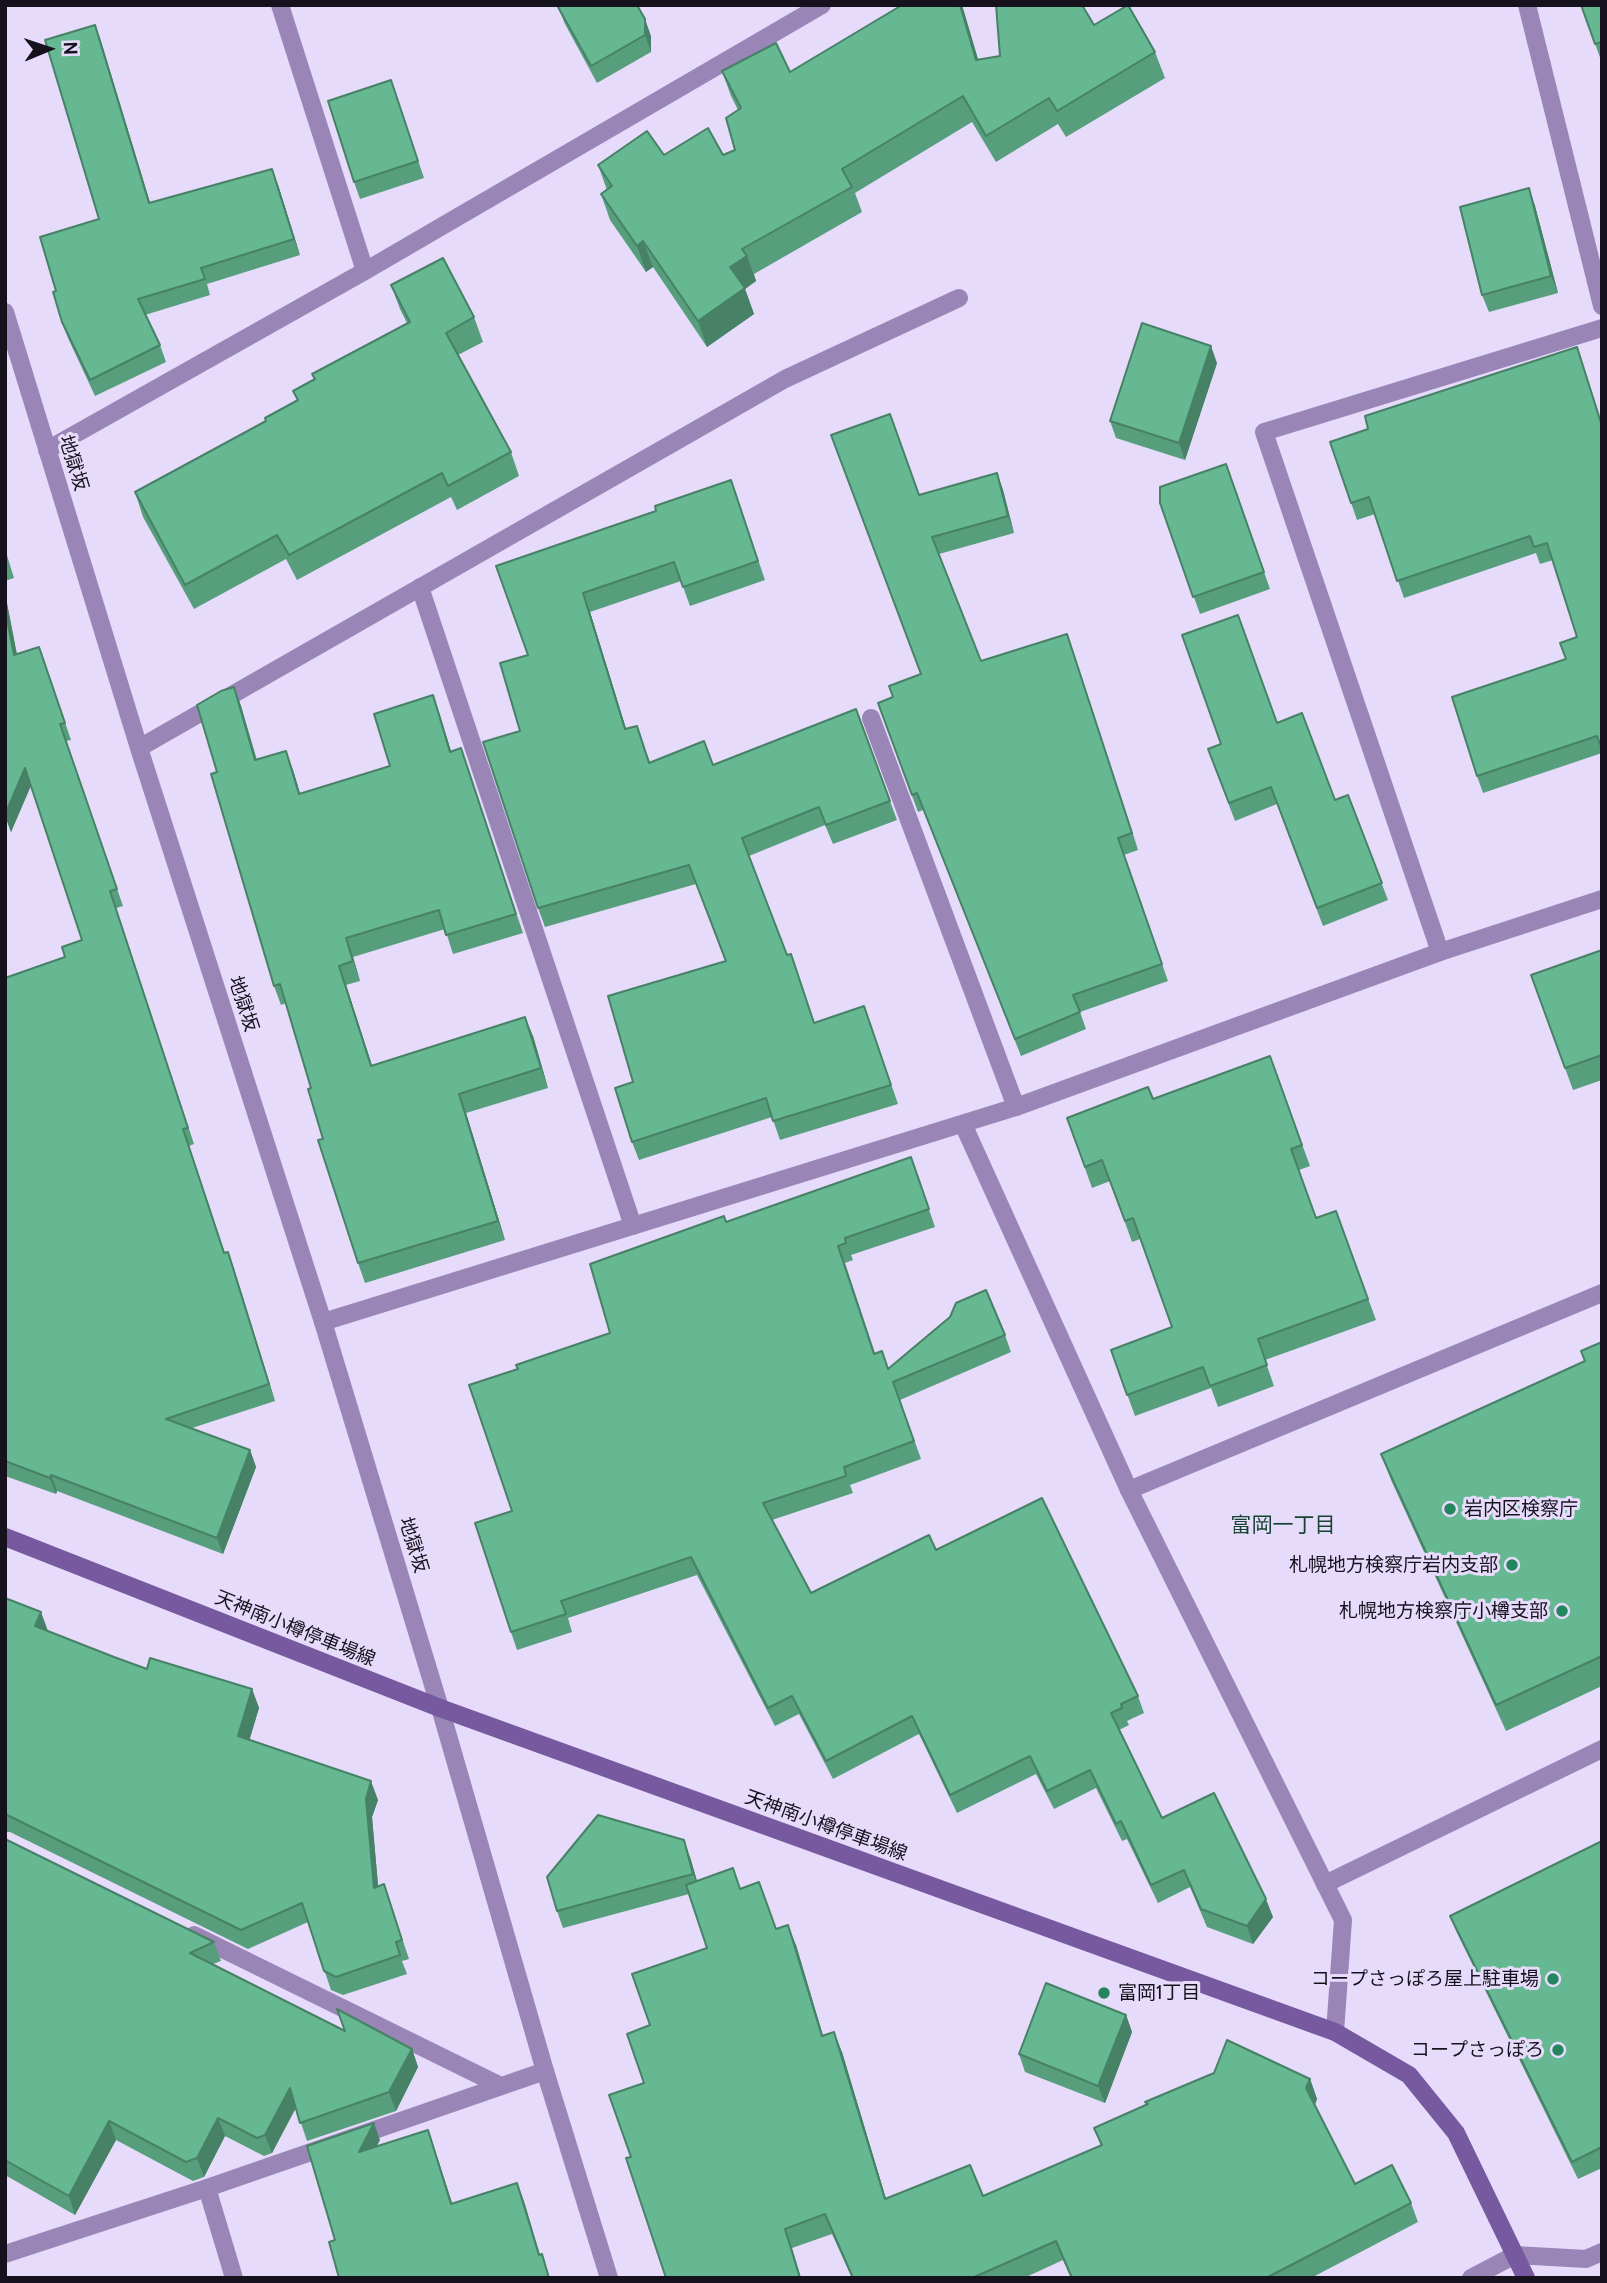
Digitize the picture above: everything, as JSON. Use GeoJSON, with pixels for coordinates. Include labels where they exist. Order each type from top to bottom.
{"type":"FeatureCollection","features":[{"type":"Feature","properties":{"kind":"main road","name":"天神南小樽停車場線"},"geometry":{"type":"LineString","coordinates":[[5,1537],[440,1708],[1335,2032],[1409,2075],[1440,2113],[1455,2133],[1526,2278]]}},
{"type":"Feature","properties":{"kind":"street"},"geometry":{"type":"LineString","coordinates":[[281,5],[365,271]]}},
{"type":"Feature","properties":{"kind":"street"},"geometry":{"type":"LineString","coordinates":[[47,450],[365,271],[822,5]]}},
{"type":"Feature","properties":{"kind":"street"},"geometry":{"type":"LineString","coordinates":[[1527,5],[1602,306]]}},
{"type":"Feature","properties":{"kind":"street"},"geometry":{"type":"LineString","coordinates":[[139,748],[785,379],[959,298]]}},
{"type":"Feature","properties":{"kind":"street","name":"地獄坂"},"geometry":{"type":"LineString","coordinates":[[5,312],[139,748],[323,1322],[609,2278]]}},
{"type":"Feature","properties":{"kind":"street"},"geometry":{"type":"LineString","coordinates":[[1440,952],[1264,432],[1602,328]]}},
{"type":"Feature","properties":{"kind":"street"},"geometry":{"type":"LineString","coordinates":[[420,587],[633,1226]]}},
{"type":"Feature","properties":{"kind":"street"},"geometry":{"type":"LineString","coordinates":[[871,718],[1016,1107]]}},
{"type":"Feature","properties":{"kind":"street"},"geometry":{"type":"LineString","coordinates":[[323,1322],[1016,1107],[1440,952],[1602,899]]}},
{"type":"Feature","properties":{"kind":"street"},"geometry":{"type":"LineString","coordinates":[[962,1124],[1129,1489],[1343,1920],[1335,2032]]}},
{"type":"Feature","properties":{"kind":"street"},"geometry":{"type":"LineString","coordinates":[[1129,1489],[1602,1293]]}},
{"type":"Feature","properties":{"kind":"street"},"geometry":{"type":"LineString","coordinates":[[1325,1884],[1602,1749]]}},
{"type":"Feature","properties":{"kind":"street"},"geometry":{"type":"LineString","coordinates":[[179,1927],[501,2086]]}},
{"type":"Feature","properties":{"kind":"street"},"geometry":{"type":"LineString","coordinates":[[5,2254],[207,2188],[545,2071]]}},
{"type":"Feature","properties":{"kind":"street"},"geometry":{"type":"LineString","coordinates":[[207,2188],[234,2278]]}},
{"type":"Feature","properties":{"kind":"street"},"geometry":{"type":"LineString","coordinates":[[1471,2278],[1515,2255],[1586,2259],[1602,2252]]}},
{"type":"Feature","properties":{"kind":"building"},"geometry":{"type":"Polygon","coordinates":[[[637,5],[645,19],[645,35],[591,66],[558,7],[637,5]]]}},
{"type":"Feature","properties":{"kind":"building"},"geometry":{"type":"Polygon","coordinates":[[[902,5],[960,5],[976,60],[1000,56],[996,5],[1082,5],[1094,25],[1128,5],[1155,52],[1057,111],[1049,98],[986,136],[963,96],[842,169],[852,187],[742,249],[747,256],[730,267],[745,288],[698,321],[643,241],[637,246],[601,194],[612,186],[598,165],[647,131],[664,155],[708,128],[723,155],[735,150],[726,118],[741,108],[722,71],[776,43],[790,72],[902,5]]]}},
{"type":"Feature","properties":{"kind":"building"},"geometry":{"type":"Polygon","coordinates":[[[1581,5],[1602,5],[1602,42],[1595,44],[1581,5]]]}},
{"type":"Feature","properties":{"kind":"building"},"geometry":{"type":"Polygon","coordinates":[[[95,25],[149,203],[272,169],[294,239],[201,268],[205,279],[138,299],[160,345],[90,380],[62,322],[40,237],[99,219],[45,40],[95,25]]]}},
{"type":"Feature","properties":{"kind":"building"},"geometry":{"type":"Polygon","coordinates":[[[391,80],[418,161],[354,182],[328,101],[391,80]]]}},
{"type":"Feature","properties":{"kind":"building"},"geometry":{"type":"Polygon","coordinates":[[[1529,188],[1551,276],[1482,295],[1460,207],[1529,188]]]}},
{"type":"Feature","properties":{"kind":"building"},"geometry":{"type":"Polygon","coordinates":[[[443,258],[474,317],[446,333],[511,452],[448,486],[442,473],[289,555],[277,535],[185,585],[135,492],[266,421],[265,418],[298,400],[293,391],[315,379],[312,374],[410,322],[391,285],[443,258]]]}},
{"type":"Feature","properties":{"kind":"building"},"geometry":{"type":"Polygon","coordinates":[[[1142,323],[1211,346],[1179,443],[1110,421],[1142,323]]]}},
{"type":"Feature","properties":{"kind":"building"},"geometry":{"type":"Polygon","coordinates":[[[1577,347],[1602,426],[1602,749],[1597,736],[1477,776],[1452,697],[1566,659],[1560,643],[1577,637],[1547,543],[1534,547],[1530,536],[1397,581],[1369,497],[1351,503],[1330,442],[1368,429],[1365,416],[1577,347]]]}},
{"type":"Feature","properties":{"kind":"building"},"geometry":{"type":"Polygon","coordinates":[[[890,414],[919,495],[997,473],[1008,516],[932,537],[981,661],[1067,634],[1132,833],[1118,838],[1162,964],[1073,995],[1080,1012],[1015,1039],[917,793],[912,795],[878,703],[893,697],[889,686],[921,674],[831,435],[890,414]]]}},
{"type":"Feature","properties":{"kind":"building"},"geometry":{"type":"Polygon","coordinates":[[[1226,464],[1264,572],[1193,597],[1160,503],[1160,487],[1226,464]]]}},
{"type":"Feature","properties":{"kind":"building"},"geometry":{"type":"Polygon","coordinates":[[[731,480],[758,561],[683,587],[674,562],[583,593],[625,729],[637,726],[649,763],[704,741],[713,765],[856,709],[890,801],[826,825],[819,807],[742,838],[787,955],[791,954],[814,1023],[864,1006],[891,1085],[773,1121],[766,1098],[632,1142],[615,1088],[633,1082],[608,996],[726,961],[689,865],[538,908],[483,742],[520,731],[500,663],[528,655],[496,566],[656,511],[655,506],[731,480]]]}},
{"type":"Feature","properties":{"kind":"building"},"geometry":{"type":"Polygon","coordinates":[[[5,609],[14,655],[39,647],[65,723],[60,724],[117,889],[110,891],[188,1128],[183,1129],[224,1253],[228,1252],[269,1384],[166,1419],[250,1450],[217,1538],[51,1475],[50,1478],[5,1461],[5,978],[65,957],[62,947],[82,940],[25,768],[5,815],[5,609]]]}},
{"type":"Feature","properties":{"kind":"building"},"geometry":{"type":"Polygon","coordinates":[[[1238,615],[1277,723],[1302,713],[1335,800],[1348,795],[1382,883],[1317,908],[1271,787],[1229,803],[1208,749],[1221,744],[1182,635],[1238,615]]]}},
{"type":"Feature","properties":{"kind":"building"},"geometry":{"type":"Polygon","coordinates":[[[234,687],[255,760],[286,751],[299,794],[390,766],[374,714],[433,695],[450,752],[461,748],[516,914],[446,935],[439,910],[346,938],[353,961],[339,966],[371,1066],[525,1017],[541,1068],[459,1094],[498,1221],[358,1263],[318,1140],[323,1139],[308,1089],[311,1088],[280,984],[274,986],[211,774],[217,772],[197,705],[234,687]]]}},
{"type":"Feature","properties":{"kind":"building"},"geometry":{"type":"Polygon","coordinates":[[[1602,950],[1602,1055],[1565,1068],[1531,975],[1602,950]]]}},
{"type":"Feature","properties":{"kind":"building"},"geometry":{"type":"Polygon","coordinates":[[[1270,1056],[1302,1145],[1291,1149],[1316,1218],[1336,1211],[1368,1299],[1258,1339],[1267,1365],[1210,1386],[1203,1367],[1127,1395],[1111,1350],[1172,1327],[1133,1218],[1125,1221],[1102,1160],[1085,1167],[1067,1118],[1148,1087],[1153,1099],[1270,1056]]]}},
{"type":"Feature","properties":{"kind":"building"},"geometry":{"type":"Polygon","coordinates":[[[911,1157],[929,1209],[845,1238],[846,1243],[838,1246],[874,1354],[882,1351],[888,1369],[950,1317],[956,1303],[986,1290],[1005,1335],[893,1382],[914,1441],[844,1467],[846,1476],[763,1503],[811,1593],[929,1535],[936,1550],[1042,1498],[1138,1696],[1121,1704],[1122,1708],[1111,1713],[1162,1818],[1214,1793],[1266,1899],[1247,1926],[1201,1909],[1184,1870],[1151,1885],[1121,1821],[1116,1824],[1090,1770],[1047,1791],[1030,1756],[950,1795],[912,1716],[826,1761],[792,1696],[768,1708],[691,1557],[561,1601],[566,1614],[511,1632],[475,1523],[512,1511],[469,1385],[518,1369],[516,1365],[610,1333],[590,1264],[724,1216],[726,1222],[911,1157]]]}},
{"type":"Feature","properties":{"kind":"building"},"geometry":{"type":"Polygon","coordinates":[[[1602,1342],[1602,1656],[1496,1705],[1381,1454],[1585,1361],[1581,1351],[1602,1342]]]}},
{"type":"Feature","properties":{"kind":"building"},"geometry":{"type":"Polygon","coordinates":[[[5,1598],[41,1612],[35,1626],[114,1657],[147,1669],[150,1658],[252,1689],[238,1736],[371,1781],[366,1799],[374,1888],[384,1884],[402,1940],[396,1942],[400,1955],[336,1977],[324,1971],[302,1903],[241,1930],[5,1814],[5,1598]]]}},
{"type":"Feature","properties":{"kind":"building"},"geometry":{"type":"Polygon","coordinates":[[[598,1815],[684,1840],[693,1874],[557,1911],[547,1877],[598,1815]]]}},
{"type":"Feature","properties":{"kind":"building"},"geometry":{"type":"Polygon","coordinates":[[[5,1839],[214,1942],[190,1953],[345,2031],[337,2009],[412,2049],[389,2092],[300,2123],[290,2088],[265,2135],[257,2138],[218,2118],[197,2158],[186,2162],[109,2121],[69,2196],[5,2160],[5,1839]]]}},
{"type":"Feature","properties":{"kind":"building","name":"コープさっぽろ"},"geometry":{"type":"Polygon","coordinates":[[[1602,1841],[1602,2147],[1572,2162],[1450,1916],[1602,1841]]]}},
{"type":"Feature","properties":{"kind":"building"},"geometry":{"type":"Polygon","coordinates":[[[733,1868],[740,1889],[759,1882],[776,1929],[788,1925],[822,2036],[834,2032],[885,2199],[970,2165],[983,2196],[1102,2145],[1094,2128],[1148,2104],[1145,2102],[1214,2073],[1227,2040],[1310,2079],[1306,2088],[1355,2184],[1392,2165],[1411,2203],[1266,2278],[1072,2278],[1056,2241],[972,2278],[853,2278],[825,2214],[785,2229],[800,2278],[666,2278],[626,2158],[631,2157],[609,2095],[644,2083],[627,2034],[650,2025],[632,1974],[707,1948],[686,1885],[733,1868]]]}},
{"type":"Feature","properties":{"kind":"building"},"geometry":{"type":"Polygon","coordinates":[[[1046,1983],[1126,2015],[1098,2086],[1019,2054],[1046,1983]]]}},
{"type":"Feature","properties":{"kind":"building"},"geometry":{"type":"Polygon","coordinates":[[[374,2123],[359,2152],[428,2130],[451,2204],[517,2183],[539,2255],[542,2254],[549,2278],[339,2278],[329,2242],[335,2240],[307,2146],[374,2123]]]}},
{"type":"Feature","properties":{"kind":"place","name":"岩内区検察庁"},"geometry":{"type":"Point","coordinates":[1450,1509]}},
{"type":"Feature","properties":{"kind":"place","name":"札幌地方検察庁岩内支部"},"geometry":{"type":"Point","coordinates":[1512,1565]}},
{"type":"Feature","properties":{"kind":"place","name":"札幌地方検察庁小樽支部"},"geometry":{"type":"Point","coordinates":[1562,1611]}},
{"type":"Feature","properties":{"kind":"place","name":"コープさっぽろ屋上駐車場"},"geometry":{"type":"Point","coordinates":[1553,1979]}},
{"type":"Feature","properties":{"kind":"place","name":"富岡1丁目"},"geometry":{"type":"Point","coordinates":[1104,1993]}},
{"type":"Feature","properties":{"kind":"place","name":"コープさっぽろ"},"geometry":{"type":"Point","coordinates":[1558,2050]}},
{"type":"Feature","properties":{"kind":"district","name":"富岡一丁目"},"geometry":{"type":"Point","coordinates":[1283,1526]}}]}
